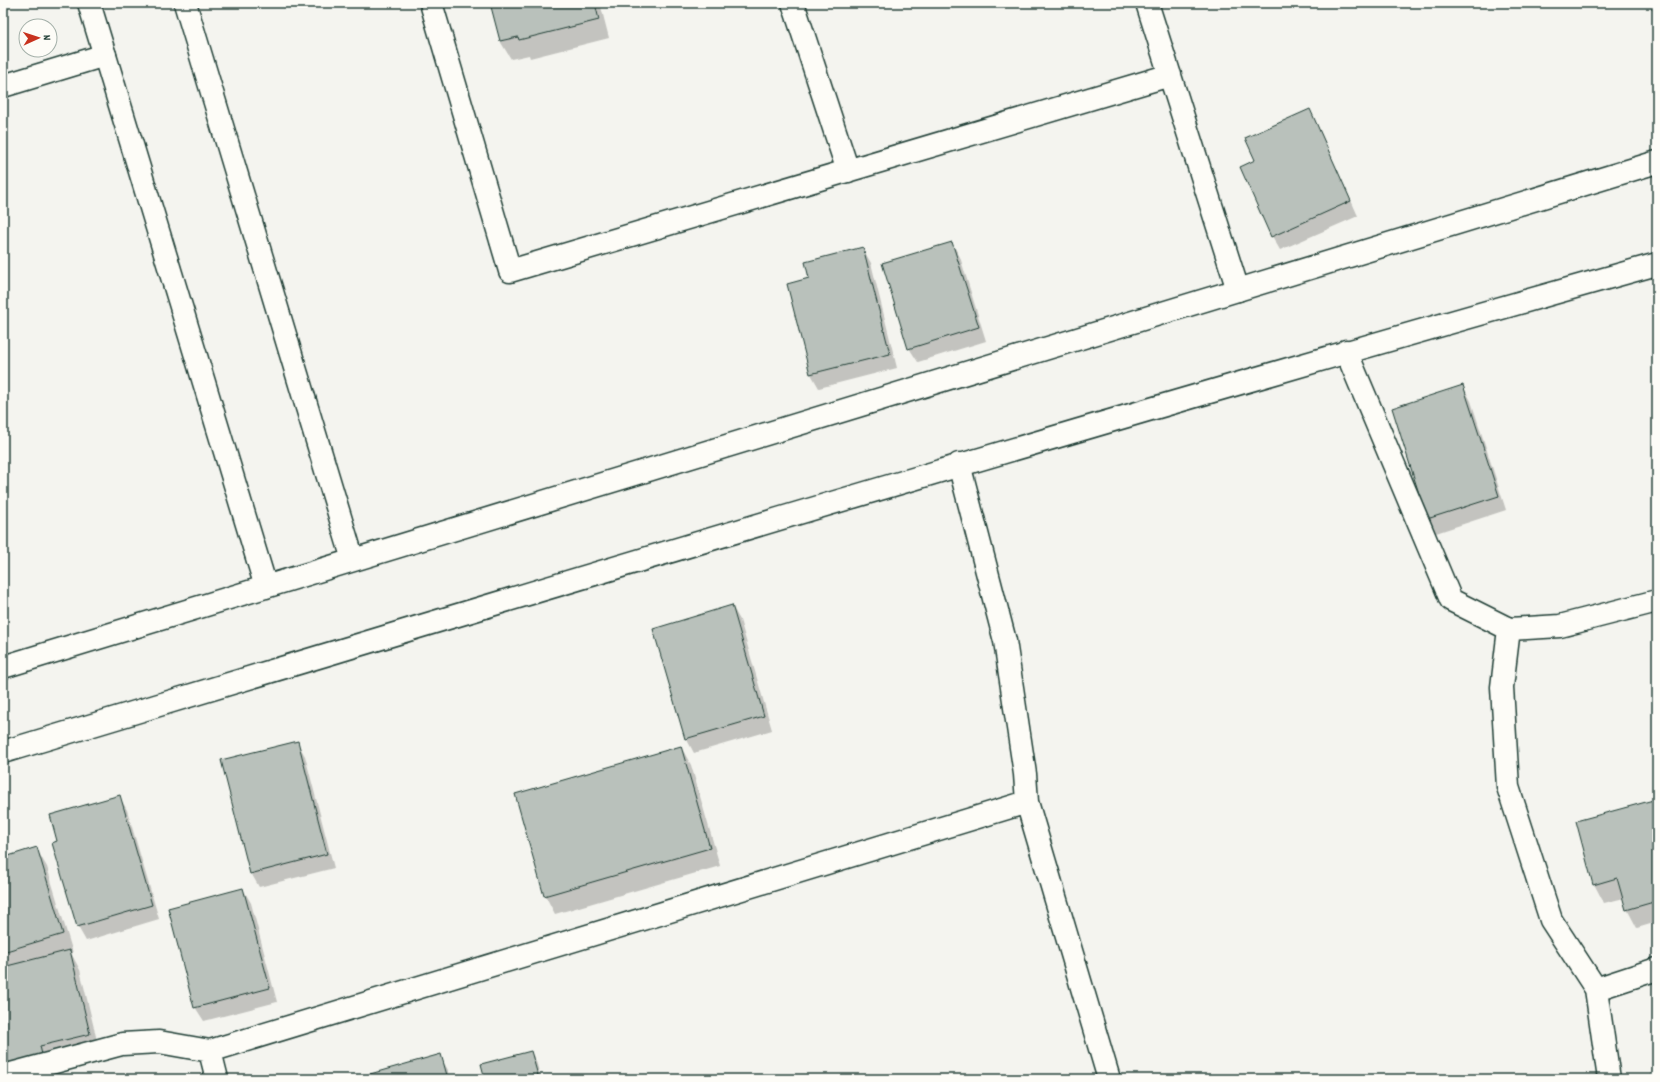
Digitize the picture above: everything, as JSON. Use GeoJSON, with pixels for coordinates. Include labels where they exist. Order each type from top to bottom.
{"type":"FeatureCollection","features":[{"type":"Feature","properties":{"kind":"street"},"geometry":{"type":"LineString","coordinates":[[89,3],[266,586]]}},
{"type":"Feature","properties":{"kind":"street"},"geometry":{"type":"LineString","coordinates":[[185,3],[353,560]]}},
{"type":"Feature","properties":{"kind":"street"},"geometry":{"type":"LineString","coordinates":[[431,3],[510,271],[1170,75]]}},
{"type":"Feature","properties":{"kind":"street"},"geometry":{"type":"LineString","coordinates":[[794,3],[848,171]]}},
{"type":"Feature","properties":{"kind":"street"},"geometry":{"type":"LineString","coordinates":[[1147,3],[1238,290]]}},
{"type":"Feature","properties":{"kind":"street"},"geometry":{"type":"LineString","coordinates":[[3,86],[105,55]]}},
{"type":"Feature","properties":{"kind":"street"},"geometry":{"type":"LineString","coordinates":[[3,667],[1657,162]]}},
{"type":"Feature","properties":{"kind":"street"},"geometry":{"type":"LineString","coordinates":[[3,752],[959,464],[1346,351],[1657,264]]}},
{"type":"Feature","properties":{"kind":"street"},"geometry":{"type":"LineString","coordinates":[[1346,351],[1450,600],[1509,629],[1560,626],[1657,601]]}},
{"type":"Feature","properties":{"kind":"street"},"geometry":{"type":"LineString","coordinates":[[959,464],[1005,641],[1025,774],[1027,802],[1109,1079]]}},
{"type":"Feature","properties":{"kind":"street"},"geometry":{"type":"LineString","coordinates":[[1509,629],[1502,687],[1508,788],[1551,920],[1596,989],[1609,1079]]}},
{"type":"Feature","properties":{"kind":"street"},"geometry":{"type":"LineString","coordinates":[[3,1076],[122,1044],[159,1042],[210,1051],[1027,802]]}},
{"type":"Feature","properties":{"kind":"street"},"geometry":{"type":"LineString","coordinates":[[1596,989],[1657,969]]}},
{"type":"Feature","properties":{"kind":"street"},"geometry":{"type":"LineString","coordinates":[[210,1051],[217,1079]]}},
{"type":"Feature","properties":{"kind":"building"},"geometry":{"type":"Polygon","coordinates":[[[490,3],[595,3],[599,20],[519,40],[518,37],[500,41],[490,3]]]}},
{"type":"Feature","properties":{"kind":"building"},"geometry":{"type":"Polygon","coordinates":[[[1310,109],[1351,201],[1271,237],[1240,167],[1255,160],[1245,138],[1310,109]]]}},
{"type":"Feature","properties":{"kind":"building"},"geometry":{"type":"Polygon","coordinates":[[[952,242],[979,327],[908,349],[882,263],[952,242]]]}},
{"type":"Feature","properties":{"kind":"building"},"geometry":{"type":"Polygon","coordinates":[[[863,247],[890,354],[810,374],[787,284],[809,278],[805,262],[863,247]]]}},
{"type":"Feature","properties":{"kind":"building"},"geometry":{"type":"Polygon","coordinates":[[[1463,385],[1499,496],[1427,519],[1392,408],[1463,385]]]}},
{"type":"Feature","properties":{"kind":"building"},"geometry":{"type":"Polygon","coordinates":[[[732,605],[764,716],[685,739],[653,629],[732,605]]]}},
{"type":"Feature","properties":{"kind":"building"},"geometry":{"type":"Polygon","coordinates":[[[298,741],[327,854],[250,874],[221,760],[298,741]]]}},
{"type":"Feature","properties":{"kind":"building"},"geometry":{"type":"Polygon","coordinates":[[[681,746],[710,848],[544,896],[515,794],[681,746]]]}},
{"type":"Feature","properties":{"kind":"building"},"geometry":{"type":"Polygon","coordinates":[[[120,795],[152,905],[77,927],[52,843],[57,841],[50,815],[120,795]]]}},
{"type":"Feature","properties":{"kind":"building"},"geometry":{"type":"Polygon","coordinates":[[[1657,799],[1657,901],[1626,910],[1617,878],[1593,885],[1576,821],[1657,799]]]}},
{"type":"Feature","properties":{"kind":"building"},"geometry":{"type":"Polygon","coordinates":[[[37,847],[63,934],[3,952],[3,851],[5,857],[37,847]]]}},
{"type":"Feature","properties":{"kind":"building"},"geometry":{"type":"Polygon","coordinates":[[[243,888],[270,988],[194,1008],[168,908],[243,888]]]}},
{"type":"Feature","properties":{"kind":"building"},"geometry":{"type":"Polygon","coordinates":[[[70,950],[90,1034],[40,1046],[43,1059],[3,1070],[3,967],[70,950]]]}},
{"type":"Feature","properties":{"kind":"building"},"geometry":{"type":"Polygon","coordinates":[[[531,1051],[539,1079],[485,1079],[481,1064],[531,1051]]]}},
{"type":"Feature","properties":{"kind":"building"},"geometry":{"type":"Polygon","coordinates":[[[441,1054],[448,1079],[364,1079],[363,1076],[441,1054]]]}}]}
